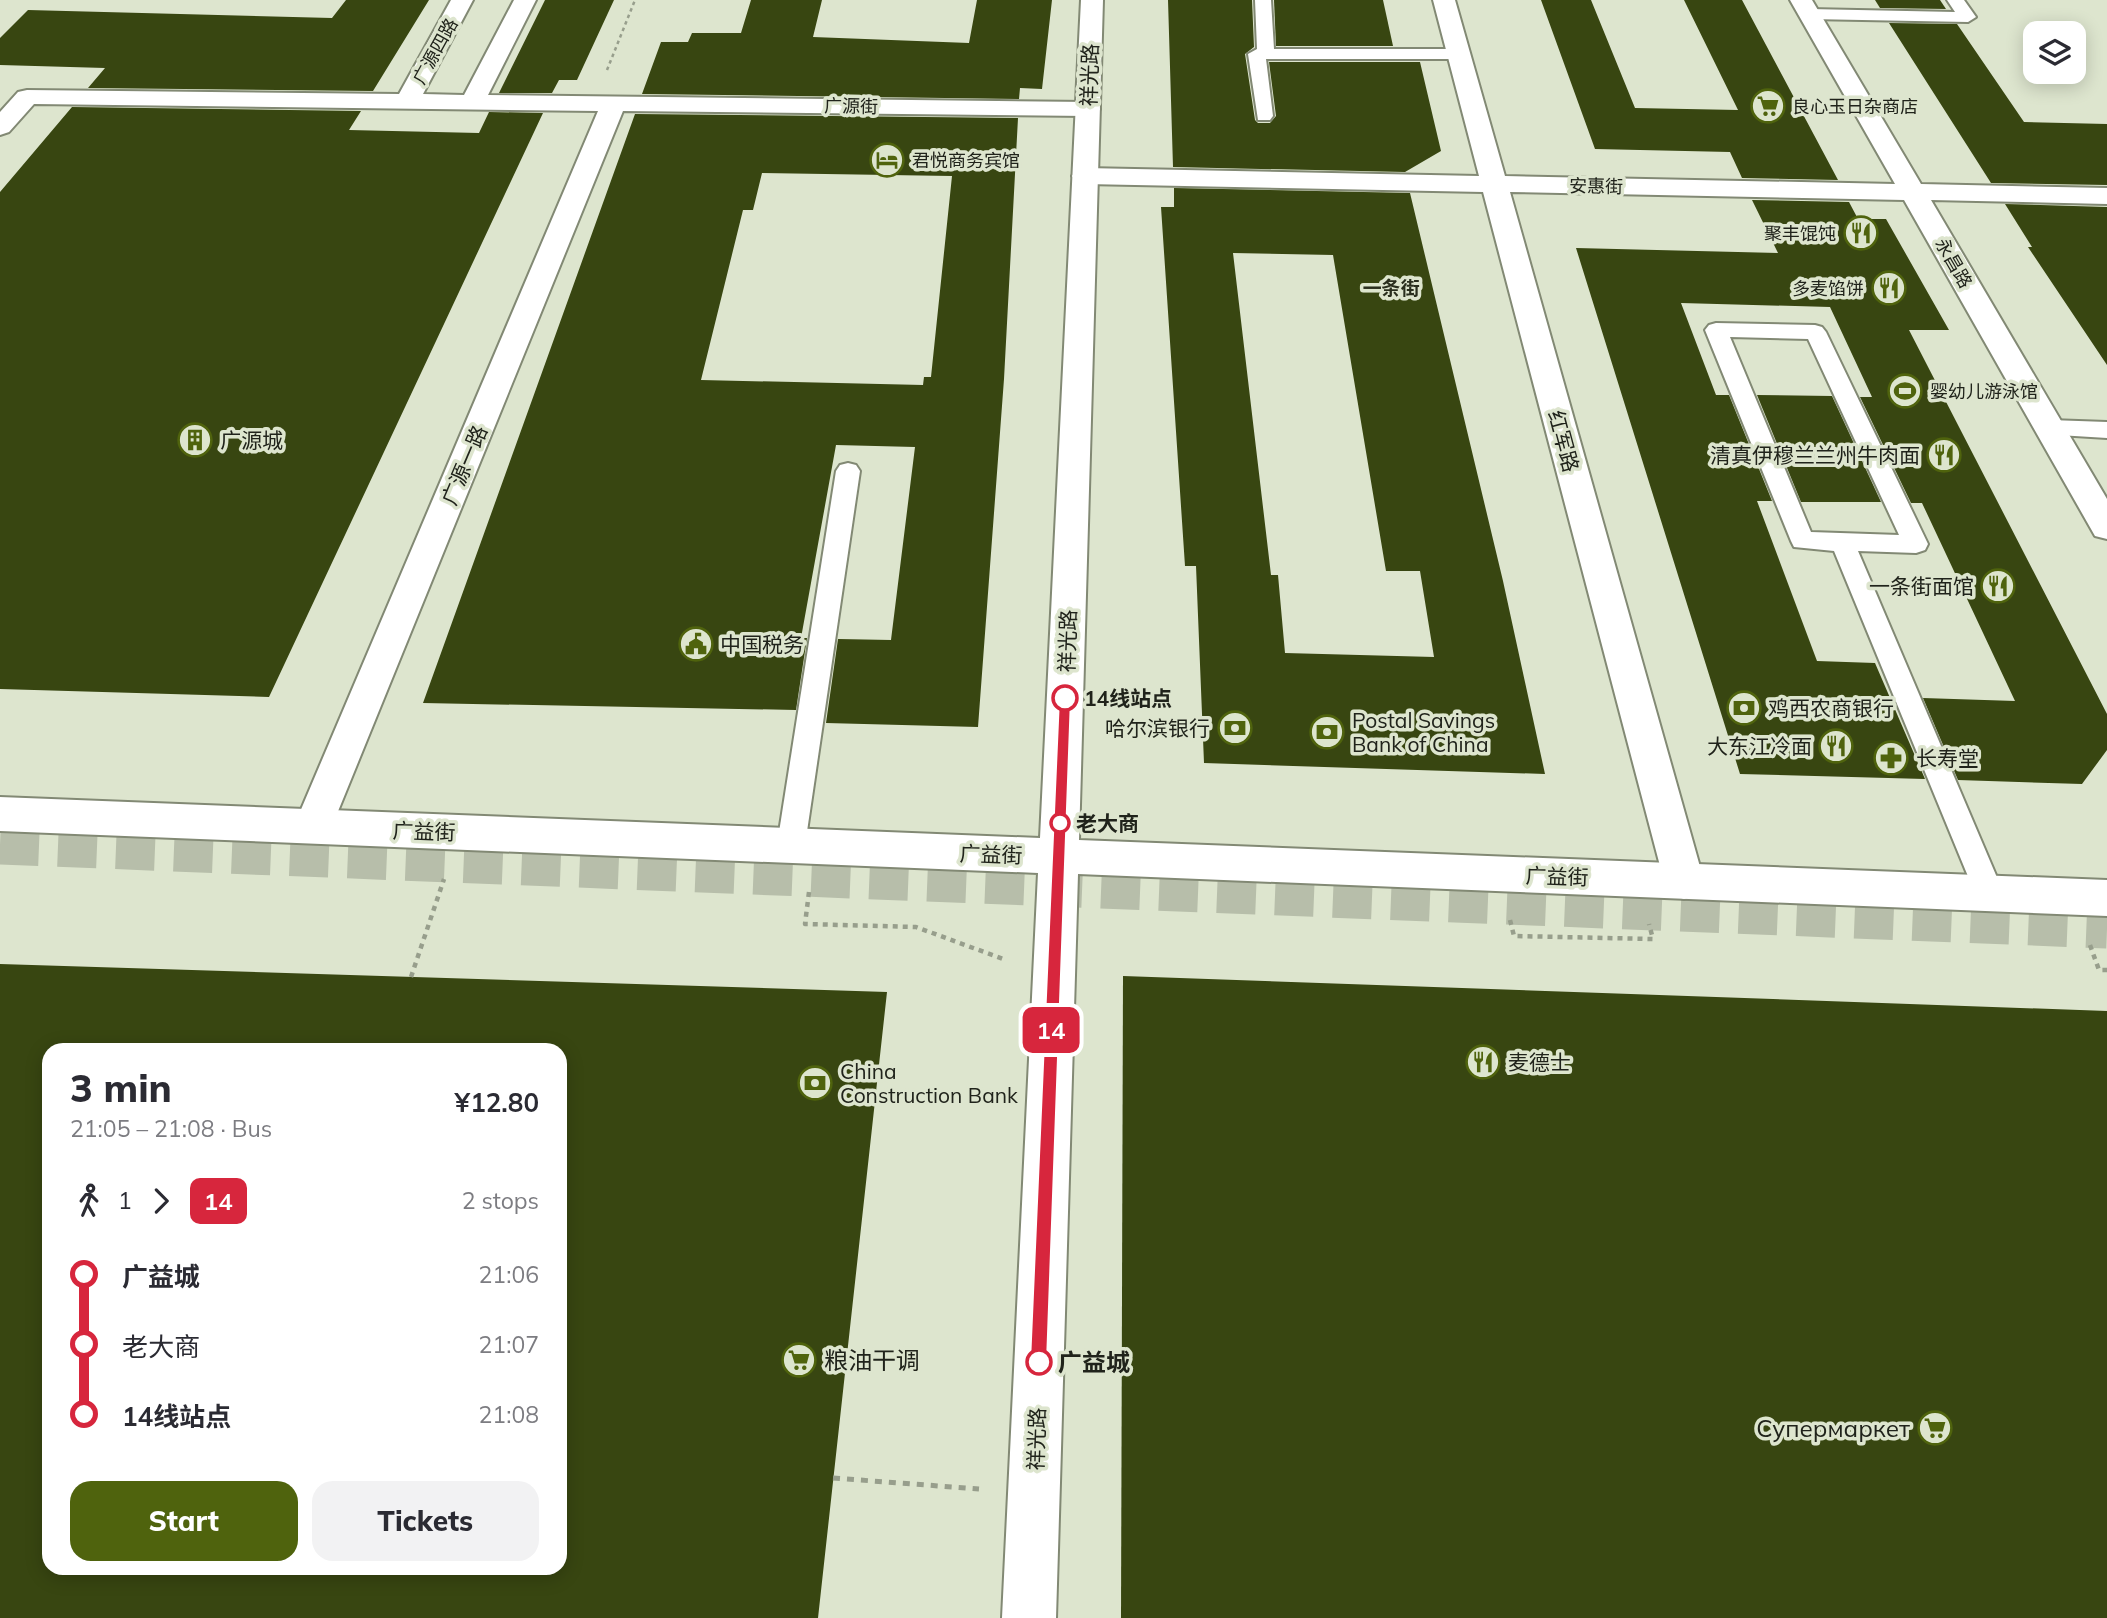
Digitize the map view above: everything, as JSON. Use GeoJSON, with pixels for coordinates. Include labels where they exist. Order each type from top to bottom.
{"type":"FeatureCollection","features":[{"type":"Feature","properties":{"kind":"street","name":"广源四路"},"geometry":{"type":"LineString","coordinates":[[407,101],[462,0]]}},
{"type":"Feature","properties":{"kind":"street"},"geometry":{"type":"LineString","coordinates":[[472,102],[525,0]]}},
{"type":"Feature","properties":{"kind":"street","name":"祥光路"},"geometry":{"type":"LineString","coordinates":[[1029,1618],[1092,0]]}},
{"type":"Feature","properties":{"kind":"street","name":"红军路"},"geometry":{"type":"LineString","coordinates":[[1444,0],[1684,881]]}},
{"type":"Feature","properties":{"kind":"street","name":"永昌路"},"geometry":{"type":"LineString","coordinates":[[1805,7],[2107,527]]}},
{"type":"Feature","properties":{"kind":"street","name":"广源街"},"geometry":{"type":"LineString","coordinates":[[0,127],[27,97],[1088,109]]}},
{"type":"Feature","properties":{"kind":"street","name":"广源一路"},"geometry":{"type":"LineString","coordinates":[[313,826],[604,103]]}},
{"type":"Feature","properties":{"kind":"street","name":"安惠街"},"geometry":{"type":"LineString","coordinates":[[1085,176],[2107,196]]}},
{"type":"Feature","properties":{"kind":"street","name":"广益街"},"geometry":{"type":"LineString","coordinates":[[0,814],[2107,898]]}},
{"type":"Feature","properties":{"kind":"lane"},"geometry":{"type":"LineString","coordinates":[[1263,0],[1266,54]]}},
{"type":"Feature","properties":{"kind":"lane"},"geometry":{"type":"LineString","coordinates":[[1805,7],[1968,17],[1955,0]]}},
{"type":"Feature","properties":{"kind":"lane"},"geometry":{"type":"LineString","coordinates":[[1264,116],[1257,54],[1459,54]]}},
{"type":"Feature","properties":{"kind":"lane"},"geometry":{"type":"LineString","coordinates":[[1716,330],[1815,332],[1916,544],[1843,542],[1802,541],[1716,330]]}},
{"type":"Feature","properties":{"kind":"lane"},"geometry":{"type":"LineString","coordinates":[[2050,428],[2107,430]]}},
{"type":"Feature","properties":{"kind":"lane"},"geometry":{"type":"LineString","coordinates":[[791,845],[848,471]]}},
{"type":"Feature","properties":{"kind":"lane"},"geometry":{"type":"LineString","coordinates":[[1843,542],[1989,894]]}},
{"type":"Feature","properties":{"kind":"path"},"geometry":{"type":"LineString","coordinates":[[604,103],[635,0]]}},
{"type":"Feature","properties":{"kind":"path"},"geometry":{"type":"LineString","coordinates":[[411,977],[459,832]]}},
{"type":"Feature","properties":{"kind":"path"},"geometry":{"type":"LineString","coordinates":[[810,890],[805,924],[916,927],[1053,977]]}},
{"type":"Feature","properties":{"kind":"path"},"geometry":{"type":"LineString","coordinates":[[1509,916],[1514,936],[1586,937]]}},
{"type":"Feature","properties":{"kind":"path"},"geometry":{"type":"LineString","coordinates":[[2088,938],[2099,970],[2107,970]]}},
{"type":"Feature","properties":{"kind":"path"},"geometry":{"type":"LineString","coordinates":[[833,1478],[1034,1494]]}},
{"type":"Feature","properties":{"kind":"building"},"geometry":{"type":"Polygon","coordinates":[[[346,0],[429,0],[373,91],[88,88],[105,68],[0,65],[0,38],[28,10],[332,18],[346,0]]]}},
{"type":"Feature","properties":{"kind":"building"},"geometry":{"type":"Polygon","coordinates":[[[545,0],[614,0],[577,80],[559,80],[552,93],[499,93],[545,0]]]}},
{"type":"Feature","properties":{"kind":"building"},"geometry":{"type":"Polygon","coordinates":[[[751,0],[822,0],[813,37],[969,43],[977,0],[1052,0],[1042,89],[1020,88],[1019,99],[642,94],[661,42],[688,42],[692,33],[741,33],[751,0]]]}},
{"type":"Feature","properties":{"kind":"building"},"geometry":{"type":"Polygon","coordinates":[[[1168,0],[1252,0],[1254,47],[1245,54],[1255,120],[1258,123],[1270,123],[1276,116],[1269,62],[1420,62],[1441,151],[1405,172],[1173,167],[1168,0]]]}},
{"type":"Feature","properties":{"kind":"building"},"geometry":{"type":"Polygon","coordinates":[[[1274,0],[1383,0],[1393,46],[1276,46],[1274,0]]]}},
{"type":"Feature","properties":{"kind":"building"},"geometry":{"type":"Polygon","coordinates":[[[1541,0],[1591,0],[1635,108],[1738,110],[1684,0],[1742,0],[1838,180],[1742,178],[1730,152],[1595,149],[1541,0]]]}},
{"type":"Feature","properties":{"kind":"building"},"geometry":{"type":"Polygon","coordinates":[[[1875,0],[1940,0],[1946,9],[1880,8],[1875,0]]]}},
{"type":"Feature","properties":{"kind":"building"},"geometry":{"type":"Polygon","coordinates":[[[1889,23],[1957,24],[2024,122],[2107,124],[2107,185],[1991,183],[1889,23]]]}},
{"type":"Feature","properties":{"kind":"building","name":"广源城"},"geometry":{"type":"Polygon","coordinates":[[[72,107],[361,111],[349,130],[479,133],[489,112],[543,113],[269,697],[0,689],[0,192],[72,107]]]}},
{"type":"Feature","properties":{"kind":"building"},"geometry":{"type":"Polygon","coordinates":[[[635,114],[1018,118],[1004,379],[978,727],[826,723],[838,639],[891,640],[915,447],[836,445],[801,638],[807,638],[796,710],[423,703],[635,114]],[[762,173],[753,210],[743,210],[701,380],[923,385],[924,377],[931,377],[952,176],[762,173]]]}},
{"type":"Feature","properties":{"kind":"building"},"geometry":{"type":"Polygon","coordinates":[[[1174,188],[1410,193],[1503,581],[1545,774],[1204,763],[1196,566],[1185,566],[1161,207],[1174,207],[1174,188]],[[1233,253],[1271,575],[1278,575],[1285,653],[1434,657],[1420,571],[1386,571],[1333,255],[1233,253]]]}},
{"type":"Feature","properties":{"kind":"building"},"geometry":{"type":"Polygon","coordinates":[[[1752,200],[1849,202],[1858,219],[1886,219],[1949,330],[1909,330],[2107,714],[2107,750],[2082,784],[1958,780],[1923,698],[2015,701],[1922,503],[1911,503],[1860,397],[1872,397],[1830,307],[1681,303],[1716,395],[1729,395],[1772,501],[1757,501],[1817,661],[1875,663],[1925,779],[1740,774],[1576,248],[1778,253],[1752,200]]]}},
{"type":"Feature","properties":{"kind":"building"},"geometry":{"type":"Polygon","coordinates":[[[2005,204],[2107,207],[2107,365],[2028,247],[2032,247],[2005,204]]]}},
{"type":"Feature","properties":{"kind":"building"},"geometry":{"type":"Polygon","coordinates":[[[1757,395],[1832,396],[1881,502],[1801,502],[1757,395]]]}},
{"type":"Feature","properties":{"kind":"building"},"geometry":{"type":"Polygon","coordinates":[[[0,964],[887,992],[818,1618],[0,1618],[0,964]]]}},
{"type":"Feature","properties":{"kind":"building"},"geometry":{"type":"Polygon","coordinates":[[[1123,976],[2107,1011],[2107,1618],[1121,1618],[1123,976]]]}},
{"type":"Feature","properties":{"kind":"tunnel"},"geometry":{"type":"LineString","coordinates":[[0,845],[2107,929]]}},
{"type":"Feature","properties":{"kind":"bus line","name":"14"},"geometry":{"type":"LineString","coordinates":[[1039,1362],[1065,698]]}},
{"type":"Feature","properties":{"kind":"place","name":"良心玉日杂商店"},"geometry":{"type":"Point","coordinates":[1768,106]}},
{"type":"Feature","properties":{"kind":"place","name":"君悦商务宾馆"},"geometry":{"type":"Point","coordinates":[887,160]}},
{"type":"Feature","properties":{"kind":"place","name":"聚丰馄饨"},"geometry":{"type":"Point","coordinates":[1861,233]}},
{"type":"Feature","properties":{"kind":"place","name":"多麦馅饼"},"geometry":{"type":"Point","coordinates":[1889,288]}},
{"type":"Feature","properties":{"kind":"place","name":"婴幼儿游泳馆"},"geometry":{"type":"Point","coordinates":[1905,391]}},
{"type":"Feature","properties":{"kind":"place","name":"广源城"},"geometry":{"type":"Point","coordinates":[195,440]}},
{"type":"Feature","properties":{"kind":"place","name":"清真伊穆兰兰州牛肉面"},"geometry":{"type":"Point","coordinates":[1944,455]}},
{"type":"Feature","properties":{"kind":"place","name":"一条街面馆"},"geometry":{"type":"Point","coordinates":[1998,586]}},
{"type":"Feature","properties":{"kind":"place","name":"中国税务"},"geometry":{"type":"Point","coordinates":[696,644]}},
{"type":"Feature","properties":{"kind":"place","name":"14线站点"},"geometry":{"type":"Point","coordinates":[1065,698]}},
{"type":"Feature","properties":{"kind":"place","name":"鸡西农商银行"},"geometry":{"type":"Point","coordinates":[1744,708]}},
{"type":"Feature","properties":{"kind":"place","name":"哈尔滨银行"},"geometry":{"type":"Point","coordinates":[1235,728]}},
{"type":"Feature","properties":{"kind":"place","name":"Postal Savings Bank of China"},"geometry":{"type":"Point","coordinates":[1327,732]}},
{"type":"Feature","properties":{"kind":"place","name":"大东江冷面"},"geometry":{"type":"Point","coordinates":[1836,746]}},
{"type":"Feature","properties":{"kind":"place","name":"长寿堂"},"geometry":{"type":"Point","coordinates":[1891,758]}},
{"type":"Feature","properties":{"kind":"place","name":"老大商"},"geometry":{"type":"Point","coordinates":[1060,823]}},
{"type":"Feature","properties":{"kind":"place","name":"麦德士"},"geometry":{"type":"Point","coordinates":[1483,1062]}},
{"type":"Feature","properties":{"kind":"place","name":"China Construction Bank"},"geometry":{"type":"Point","coordinates":[815,1083]}},
{"type":"Feature","properties":{"kind":"place","name":"粮油干调"},"geometry":{"type":"Point","coordinates":[799,1360]}},
{"type":"Feature","properties":{"kind":"place","name":"广益城"},"geometry":{"type":"Point","coordinates":[1039,1362]}},
{"type":"Feature","properties":{"kind":"place","name":"Супермаркет"},"geometry":{"type":"Point","coordinates":[1935,1428]}},
{"type":"Feature","properties":{"kind":"district","name":"一条街"},"geometry":{"type":"Point","coordinates":[1391,288]}}]}
